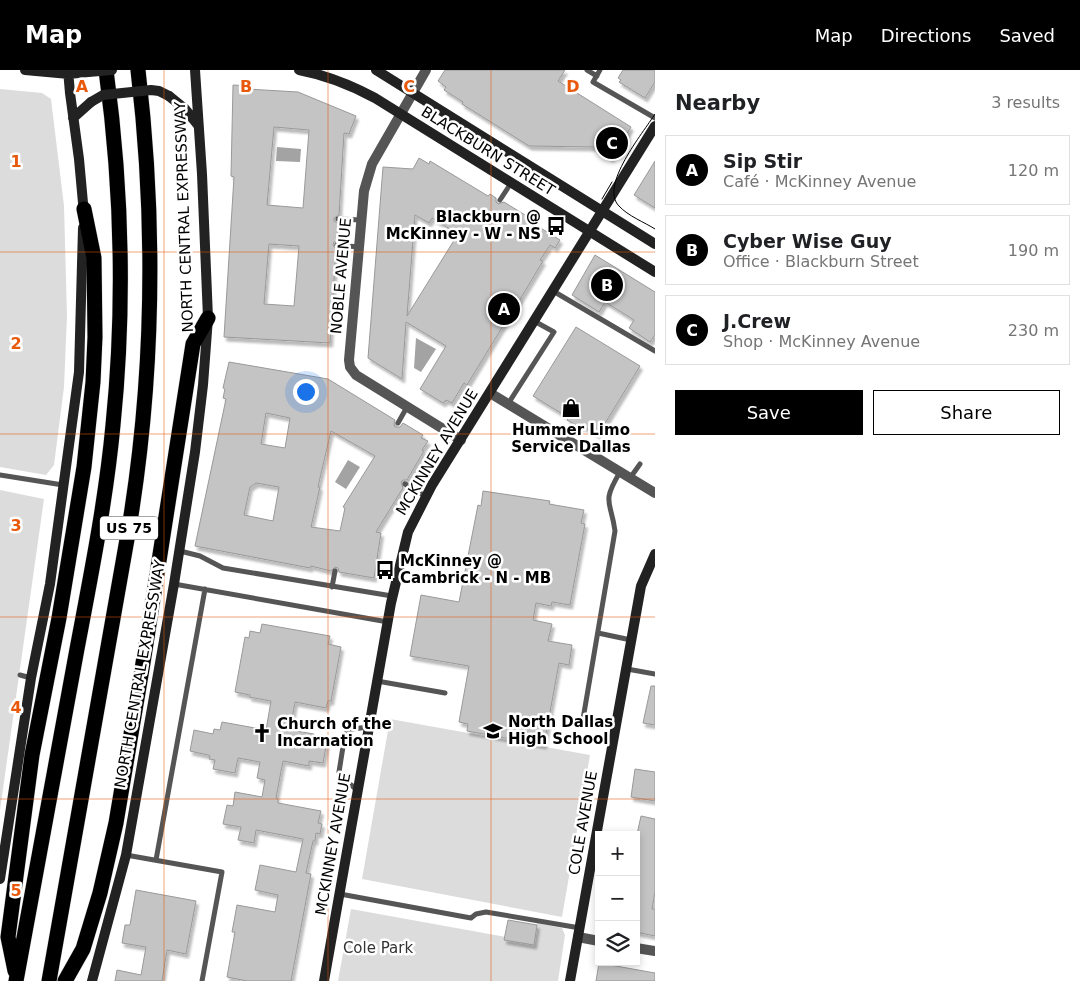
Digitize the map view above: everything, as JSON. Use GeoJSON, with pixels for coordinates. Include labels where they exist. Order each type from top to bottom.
{"type":"FeatureCollection","features":[{"type":"Feature","properties":{"kind":"highway","name":"US 75"},"geometry":{"type":"LineString","coordinates":[[16,980],[95,550],[113,426],[121,298],[120,236],[117,174],[106,70]]}},
{"type":"Feature","properties":{"kind":"highway","name":"US 75"},"geometry":{"type":"LineString","coordinates":[[49,981],[130,528],[143,424],[149,340],[151,263],[146,159],[138,70]]}},
{"type":"Feature","properties":{"kind":"highway"},"geometry":{"type":"LineString","coordinates":[[16,980],[8,937],[32,755],[50,670],[84,467],[93,382],[95,337],[94,258],[84,209]]}},
{"type":"Feature","properties":{"kind":"highway"},"geometry":{"type":"LineString","coordinates":[[65,981],[83,949],[100,893],[114,831],[143,663],[193,344],[208,318]]}},
{"type":"Feature","properties":{"kind":"street"},"geometry":{"type":"LineString","coordinates":[[25,70],[69,72],[112,70]]}},
{"type":"Feature","properties":{"kind":"street","name":"NORTH CENTRAL EXPRESSWAY"},"geometry":{"type":"LineString","coordinates":[[92,981],[126,855],[180,551],[201,404],[208,318],[205,224],[195,70]]}},
{"type":"Feature","properties":{"kind":"street","name":"BLACKBURN STREET"},"geometry":{"type":"LineString","coordinates":[[299,70],[342,82],[375,98],[655,272]]}},
{"type":"Feature","properties":{"kind":"street","name":"BLACKBURN STREET"},"geometry":{"type":"LineString","coordinates":[[376,70],[655,244]]}},
{"type":"Feature","properties":{"kind":"street","name":"NOBLE AVENUE"},"geometry":{"type":"LineString","coordinates":[[426,70],[368,173],[364,191],[349,360],[350,368],[356,375],[461,440]]}},
{"type":"Feature","properties":{"kind":"street"},"geometry":{"type":"LineString","coordinates":[[0,879],[2,851],[31,678],[50,584],[79,372],[84,209],[69,72]]}},
{"type":"Feature","properties":{"kind":"street"},"geometry":{"type":"LineString","coordinates":[[73,118],[91,102],[103,95],[151,90],[159,91],[169,96],[185,109],[198,125]]}},
{"type":"Feature","properties":{"kind":"street","name":"MCKINNEY AVENUE"},"geometry":{"type":"LineString","coordinates":[[324,981],[392,596],[408,532],[425,496],[655,126]]}},
{"type":"Feature","properties":{"kind":"street"},"geometry":{"type":"LineString","coordinates":[[490,393],[655,493]]}},
{"type":"Feature","properties":{"kind":"street","name":"COLE AVENUE"},"geometry":{"type":"LineString","coordinates":[[570,981],[641,586],[650,574],[655,554]]}},
{"type":"Feature","properties":{"kind":"street"},"geometry":{"type":"LineString","coordinates":[[579,933],[595,939]]}},
{"type":"Feature","properties":{"kind":"street"},"geometry":{"type":"LineString","coordinates":[[640,949],[655,951]]}},
{"type":"Feature","properties":{"kind":"lane"},"geometry":{"type":"LineString","coordinates":[[588,70],[597,76]]}},
{"type":"Feature","properties":{"kind":"lane"},"geometry":{"type":"LineString","coordinates":[[600,70],[594,82],[655,118]]}},
{"type":"Feature","properties":{"kind":"lane"},"geometry":{"type":"LineString","coordinates":[[500,200],[511,183]]}},
{"type":"Feature","properties":{"kind":"lane"},"geometry":{"type":"LineString","coordinates":[[338,219],[362,220]]}},
{"type":"Feature","properties":{"kind":"lane"},"geometry":{"type":"LineString","coordinates":[[337,245],[359,247]]}},
{"type":"Feature","properties":{"kind":"lane"},"geometry":{"type":"LineString","coordinates":[[553,291],[655,352]]}},
{"type":"Feature","properties":{"kind":"lane"},"geometry":{"type":"LineString","coordinates":[[508,404],[554,332],[534,321]]}},
{"type":"Feature","properties":{"kind":"lane"},"geometry":{"type":"LineString","coordinates":[[398,423],[407,406]]}},
{"type":"Feature","properties":{"kind":"lane"},"geometry":{"type":"LineString","coordinates":[[630,478],[640,464]]}},
{"type":"Feature","properties":{"kind":"lane"},"geometry":{"type":"LineString","coordinates":[[616,725],[582,719],[615,531],[608,507],[609,494],[620,472]]}},
{"type":"Feature","properties":{"kind":"lane"},"geometry":{"type":"LineString","coordinates":[[0,475],[63,485]]}},
{"type":"Feature","properties":{"kind":"lane"},"geometry":{"type":"LineString","coordinates":[[404,484],[425,496]]}},
{"type":"Feature","properties":{"kind":"lane"},"geometry":{"type":"LineString","coordinates":[[180,551],[200,556],[222,568],[392,596]]}},
{"type":"Feature","properties":{"kind":"lane"},"geometry":{"type":"LineString","coordinates":[[332,587],[335,572]]}},
{"type":"Feature","properties":{"kind":"lane"},"geometry":{"type":"LineString","coordinates":[[174,584],[388,622]]}},
{"type":"Feature","properties":{"kind":"lane"},"geometry":{"type":"LineString","coordinates":[[156,860],[205,590]]}},
{"type":"Feature","properties":{"kind":"lane"},"geometry":{"type":"LineString","coordinates":[[598,633],[631,640]]}},
{"type":"Feature","properties":{"kind":"lane"},"geometry":{"type":"LineString","coordinates":[[626,669],[655,674]]}},
{"type":"Feature","properties":{"kind":"lane"},"geometry":{"type":"LineString","coordinates":[[20,675],[31,678]]}},
{"type":"Feature","properties":{"kind":"lane"},"geometry":{"type":"LineString","coordinates":[[377,681],[445,693]]}},
{"type":"Feature","properties":{"kind":"lane"},"geometry":{"type":"LineString","coordinates":[[357,790],[339,772],[345,734],[353,729],[369,727]]}},
{"type":"Feature","properties":{"kind":"lane"},"geometry":{"type":"LineString","coordinates":[[126,855],[222,872],[202,981]]}},
{"type":"Feature","properties":{"kind":"lane"},"geometry":{"type":"LineString","coordinates":[[339,894],[471,918],[476,914],[486,912],[579,933]]}},
{"type":"Feature","properties":{"kind":"green space"},"geometry":{"type":"Polygon","coordinates":[[[0,89],[42,93],[51,99],[64,206],[67,316],[64,387],[54,465],[46,475],[0,467],[0,89]]]}},
{"type":"Feature","properties":{"kind":"green space"},"geometry":{"type":"Polygon","coordinates":[[[0,490],[44,499],[0,810],[0,490]]]}},
{"type":"Feature","properties":{"kind":"green space"},"geometry":{"type":"Polygon","coordinates":[[[390,719],[590,755],[562,917],[362,879],[390,719]]]}},
{"type":"Feature","properties":{"kind":"green space","name":"Cole Park"},"geometry":{"type":"Polygon","coordinates":[[[351,909],[533,942],[537,923],[562,928],[565,935],[558,981],[338,981],[351,909]]]}},
{"type":"Feature","properties":{"kind":"shaded area"},"geometry":{"type":"Polygon","coordinates":[[[277,147],[301,149],[300,162],[276,161],[277,147]]]}},
{"type":"Feature","properties":{"kind":"shaded area"},"geometry":{"type":"Polygon","coordinates":[[[416,338],[436,349],[421,372],[414,368],[416,338]]]}},
{"type":"Feature","properties":{"kind":"shaded area"},"geometry":{"type":"Polygon","coordinates":[[[348,460],[360,467],[346,489],[335,482],[348,460]]]}},
{"type":"Feature","properties":{"kind":"building"},"geometry":{"type":"Polygon","coordinates":[[[445,70],[565,70],[558,81],[631,127],[611,158],[594,147],[529,146],[462,104],[463,102],[444,90],[446,87],[438,81],[445,70]]]}},
{"type":"Feature","properties":{"kind":"building"},"geometry":{"type":"Polygon","coordinates":[[[623,70],[655,70],[655,82],[645,98],[619,82],[621,80],[618,78],[623,70]]]}},
{"type":"Feature","properties":{"kind":"building"},"geometry":{"type":"Polygon","coordinates":[[[233,85],[249,86],[247,89],[298,92],[356,116],[349,134],[344,133],[339,215],[334,218],[334,221],[338,223],[337,241],[333,245],[336,249],[330,343],[224,337],[234,177],[231,176],[233,85]],[[274,127],[267,205],[303,208],[309,130],[274,127]],[[269,244],[264,304],[294,306],[299,246],[269,244]]]}},
{"type":"Feature","properties":{"kind":"building"},"geometry":{"type":"Polygon","coordinates":[[[419,158],[429,164],[430,161],[488,196],[490,194],[496,198],[498,204],[504,202],[560,240],[555,248],[550,245],[540,260],[543,261],[516,306],[513,304],[504,319],[506,321],[467,385],[464,383],[452,403],[446,400],[443,403],[420,389],[446,346],[406,322],[402,379],[368,358],[383,167],[413,169],[419,158]],[[415,215],[407,316],[458,234],[432,218],[429,223],[415,215]]]}},
{"type":"Feature","properties":{"kind":"building"},"geometry":{"type":"Polygon","coordinates":[[[655,161],[655,208],[634,195],[655,161]]]}},
{"type":"Feature","properties":{"kind":"building"},"geometry":{"type":"Polygon","coordinates":[[[595,255],[655,292],[655,335],[650,342],[629,328],[634,320],[605,302],[599,312],[572,295],[595,255]]]}},
{"type":"Feature","properties":{"kind":"building"},"geometry":{"type":"Polygon","coordinates":[[[576,327],[640,366],[598,435],[567,420],[569,418],[533,396],[576,327]]]}},
{"type":"Feature","properties":{"kind":"building"},"geometry":{"type":"Polygon","coordinates":[[[229,362],[328,379],[395,420],[395,427],[400,427],[403,423],[423,435],[421,438],[428,441],[407,480],[401,482],[403,488],[376,532],[381,533],[374,578],[339,572],[338,568],[335,567],[331,571],[311,566],[310,568],[195,546],[226,399],[223,398],[225,389],[223,388],[229,362]],[[266,413],[261,444],[285,448],[290,418],[266,413]],[[331,431],[318,487],[320,487],[311,527],[340,531],[345,508],[343,507],[375,456],[331,431]],[[256,483],[250,487],[244,515],[273,521],[279,487],[256,483]]]}},
{"type":"Feature","properties":{"kind":"building"},"geometry":{"type":"Polygon","coordinates":[[[483,491],[550,501],[549,504],[584,510],[581,523],[585,524],[570,605],[552,602],[551,606],[536,603],[533,620],[552,624],[548,641],[572,645],[569,665],[559,663],[544,745],[467,731],[468,724],[459,722],[469,666],[410,656],[421,595],[459,602],[478,505],[481,506],[483,491]]]}},
{"type":"Feature","properties":{"kind":"building","name":"Church of the Incarnation"},"geometry":{"type":"Polygon","coordinates":[[[262,624],[330,636],[328,644],[341,647],[331,701],[328,701],[326,708],[295,702],[290,730],[314,734],[313,739],[327,741],[323,763],[309,761],[309,766],[283,761],[276,798],[278,803],[321,811],[318,823],[322,824],[320,834],[316,833],[315,841],[313,841],[306,873],[311,874],[291,981],[247,981],[227,977],[235,932],[232,932],[237,905],[275,912],[278,895],[255,890],[260,865],[296,872],[303,839],[256,830],[254,843],[238,840],[241,827],[223,824],[227,805],[233,806],[235,792],[262,797],[265,780],[257,778],[260,762],[238,758],[235,773],[213,769],[215,760],[209,759],[210,756],[190,751],[194,730],[213,734],[214,729],[220,730],[222,722],[266,730],[271,701],[235,692],[245,637],[249,638],[250,631],[260,633],[262,624]]]}},
{"type":"Feature","properties":{"kind":"building"},"geometry":{"type":"Polygon","coordinates":[[[651,686],[655,686],[655,725],[643,723],[651,686]]]}},
{"type":"Feature","properties":{"kind":"building"},"geometry":{"type":"Polygon","coordinates":[[[635,769],[655,772],[655,801],[631,797],[635,769]]]}},
{"type":"Feature","properties":{"kind":"building"},"geometry":{"type":"Polygon","coordinates":[[[641,816],[655,819],[655,892],[652,909],[655,909],[655,936],[640,933],[640,831],[638,831],[641,816]]]}},
{"type":"Feature","properties":{"kind":"building"},"geometry":{"type":"Polygon","coordinates":[[[136,890],[196,901],[186,954],[167,950],[162,981],[115,981],[117,970],[141,975],[146,947],[122,943],[125,925],[130,925],[136,890]]]}},
{"type":"Feature","properties":{"kind":"building"},"geometry":{"type":"Polygon","coordinates":[[[508,920],[537,925],[534,945],[504,940],[508,920]]]}},
{"type":"Feature","properties":{"kind":"building"},"geometry":{"type":"Polygon","coordinates":[[[598,966],[616,966],[655,973],[655,981],[596,981],[598,966]]]}},
{"type":"Feature","properties":{"kind":"tram line"},"geometry":{"type":"LineString","coordinates":[[655,114],[625,160],[614,186],[614,197],[619,206],[631,216],[655,229]]}},
{"type":"Feature","properties":{"kind":"tram line"},"geometry":{"type":"LineString","coordinates":[[602,199],[612,182]]}},
{"type":"Feature","properties":{"kind":"place","name":"J.Crew"},"geometry":{"type":"Point","coordinates":[612,143]}},
{"type":"Feature","properties":{"kind":"place","name":"Blackburn @ McKinney - W - NS"},"geometry":{"type":"Point","coordinates":[556,226]}},
{"type":"Feature","properties":{"kind":"place","name":"Cyber Wise Guy"},"geometry":{"type":"Point","coordinates":[607,285]}},
{"type":"Feature","properties":{"kind":"place","name":"Sip Stir"},"geometry":{"type":"Point","coordinates":[504,309]}},
{"type":"Feature","properties":{"kind":"place","name":"Hummer Limo Service Dallas"},"geometry":{"type":"Point","coordinates":[571,408]}},
{"type":"Feature","properties":{"kind":"place","name":"McKinney @ Cambrick - N - MB"},"geometry":{"type":"Point","coordinates":[385,570]}},
{"type":"Feature","properties":{"kind":"place","name":"North Dallas High School"},"geometry":{"type":"Point","coordinates":[493,731]}},
{"type":"Feature","properties":{"kind":"place","name":"Church of the Incarnation"},"geometry":{"type":"Point","coordinates":[262,733]}}]}
